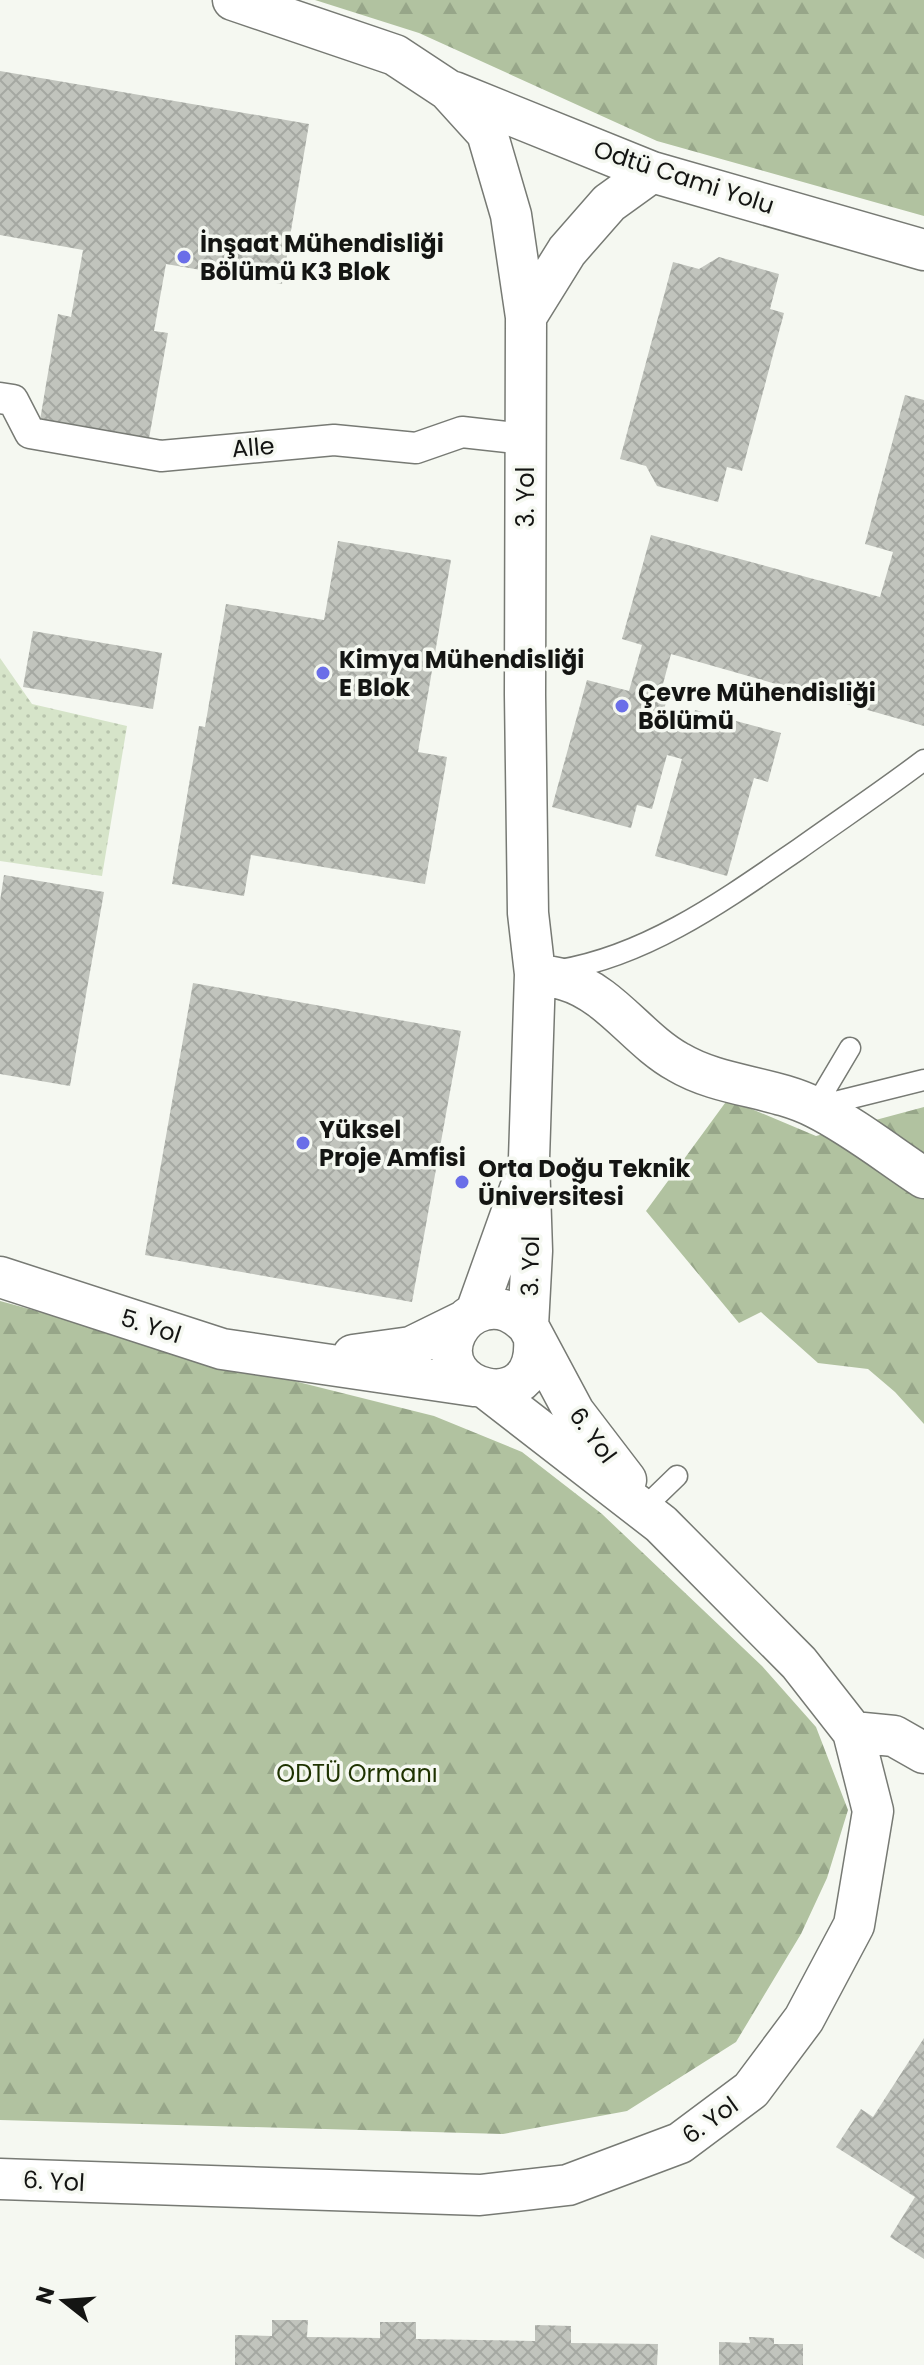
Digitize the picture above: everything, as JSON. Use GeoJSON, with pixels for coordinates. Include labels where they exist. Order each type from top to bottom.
{"type":"FeatureCollection","features":[{"type":"Feature","properties":{"kind":"street","name":"3. Yol"},"geometry":{"type":"LineString","coordinates":[[233,0],[395,55],[448,90],[487,133],[511,215],[526,317],[528,913],[535,974],[529,1159],[531,1332]]}},
{"type":"Feature","properties":{"kind":"street","name":"Odtü Cami Yolu"},"geometry":{"type":"LineString","coordinates":[[448,90],[652,172],[924,250]]}},
{"type":"Feature","properties":{"kind":"street"},"geometry":{"type":"LineString","coordinates":[[526,317],[567,251],[609,203],[652,172]]}},
{"type":"Feature","properties":{"kind":"street","name":"Alle"},"geometry":{"type":"LineString","coordinates":[[0,398],[13,400],[30,433],[161,456],[334,440],[416,448],[462,432],[525,439]]}},
{"type":"Feature","properties":{"kind":"street"},"geometry":{"type":"LineString","coordinates":[[535,974],[567,980],[586,990],[615,1011],[646,1040],[677,1062],[701,1074],[815,1107],[924,1178]]}},
{"type":"Feature","properties":{"kind":"street","name":"3. Yol"},"geometry":{"type":"LineString","coordinates":[[470,1317],[513,1213],[529,1159]]}},
{"type":"Feature","properties":{"kind":"street","name":"5. Yol"},"geometry":{"type":"LineString","coordinates":[[0,1277],[222,1349],[481,1388]]}},
{"type":"Feature","properties":{"kind":"street"},"geometry":{"type":"LineString","coordinates":[[491,1308],[518,1316],[531,1332],[532,1365],[525,1377],[514,1386],[502,1390],[481,1388],[463,1377],[455,1363],[455,1336],[470,1317],[491,1308]]}},
{"type":"Feature","properties":{"kind":"street","name":"5. Yol"},"geometry":{"type":"LineString","coordinates":[[306,1362],[411,1347],[470,1317]]}},
{"type":"Feature","properties":{"kind":"street","name":"6. Yol"},"geometry":{"type":"LineString","coordinates":[[0,2179],[480,2195],[568,2185],[680,2143],[751,2090],[804,2019],[854,1925],[873,1811],[853,1732],[799,1663],[654,1515],[574,1412],[531,1332]]}},
{"type":"Feature","properties":{"kind":"street","name":"6. Yol"},"geometry":{"type":"LineString","coordinates":[[481,1388],[654,1515]]}},
{"type":"Feature","properties":{"kind":"street"},"geometry":{"type":"LineString","coordinates":[[853,1732],[894,1736],[924,1753]]}},
{"type":"Feature","properties":{"kind":"lane"},"geometry":{"type":"LineString","coordinates":[[535,974],[583,966],[612,957],[727,899],[924,760]]}},
{"type":"Feature","properties":{"kind":"lane"},"geometry":{"type":"LineString","coordinates":[[815,1107],[850,1048]]}},
{"type":"Feature","properties":{"kind":"lane"},"geometry":{"type":"LineString","coordinates":[[815,1107],[924,1080]]}},
{"type":"Feature","properties":{"kind":"lane"},"geometry":{"type":"LineString","coordinates":[[654,1515],[677,1476]]}},
{"type":"Feature","properties":{"kind":"green space"},"geometry":{"type":"Polygon","coordinates":[[[315,0],[924,0],[924,216],[657,141],[419,33],[315,0]]]}},
{"type":"Feature","properties":{"kind":"green space"},"geometry":{"type":"Polygon","coordinates":[[[0,658],[32,704],[127,726],[102,876],[0,861],[0,658]]]}},
{"type":"Feature","properties":{"kind":"green space"},"geometry":{"type":"Polygon","coordinates":[[[728,1099],[816,1136],[924,1107],[924,1424],[895,1392],[868,1369],[818,1363],[761,1312],[739,1323],[646,1211],[728,1099]]]}},
{"type":"Feature","properties":{"kind":"green space","name":"ODTÜ Ormanı"},"geometry":{"type":"Polygon","coordinates":[[[0,1301],[434,1416],[522,1452],[602,1514],[762,1666],[816,1727],[848,1810],[827,1878],[801,1934],[736,2042],[627,2111],[503,2134],[0,2120],[0,1301]]]}},
{"type":"Feature","properties":{"kind":"building","name":"İnşaat Mühendisliği Bölümü K3 Blok"},"geometry":{"type":"Polygon","coordinates":[[[0,71],[309,124],[282,284],[166,264],[154,331],[168,333],[148,444],[39,426],[58,314],[71,317],[83,250],[0,235],[0,71]]]}},
{"type":"Feature","properties":{"kind":"building"},"geometry":{"type":"Polygon","coordinates":[[[719,257],[779,274],[770,309],[784,313],[742,471],[727,467],[718,502],[657,486],[646,466],[620,459],[673,262],[699,269],[719,257]]]}},
{"type":"Feature","properties":{"kind":"building","name":"Çevre Mühendisliği Bölümü"},"geometry":{"type":"Polygon","coordinates":[[[905,395],[924,400],[924,726],[671,654],[659,699],[666,702],[663,714],[692,722],[695,710],[781,733],[768,782],[754,778],[727,876],[655,856],[682,759],[667,755],[652,809],[637,805],[631,828],[552,807],[587,680],[629,691],[642,645],[622,639],[651,535],[880,597],[893,552],[865,544],[905,395]]]}},
{"type":"Feature","properties":{"kind":"building","name":"Kimya Mühendisliği E Blok"},"geometry":{"type":"Polygon","coordinates":[[[338,541],[451,560],[418,752],[447,757],[425,884],[251,855],[244,896],[172,884],[199,726],[205,727],[226,604],[324,620],[338,541]]]}},
{"type":"Feature","properties":{"kind":"building"},"geometry":{"type":"Polygon","coordinates":[[[33,631],[162,653],[153,709],[23,687],[33,631]]]}},
{"type":"Feature","properties":{"kind":"building"},"geometry":{"type":"Polygon","coordinates":[[[4,875],[104,892],[70,1086],[0,1074],[0,901],[4,875]]]}},
{"type":"Feature","properties":{"kind":"building","name":"Yüksel Proje Amfisi"},"geometry":{"type":"Polygon","coordinates":[[[193,983],[461,1031],[412,1302],[145,1255],[193,983]]]}},
{"type":"Feature","properties":{"kind":"building"},"geometry":{"type":"Polygon","coordinates":[[[924,2038],[924,2259],[890,2237],[915,2197],[836,2147],[861,2109],[873,2117],[924,2038]]]}},
{"type":"Feature","properties":{"kind":"building"},"geometry":{"type":"Polygon","coordinates":[[[272,2320],[308,2320],[307,2337],[380,2338],[380,2322],[416,2322],[416,2339],[535,2341],[535,2325],[571,2326],[571,2343],[658,2344],[657,2365],[235,2365],[235,2335],[272,2336],[272,2320]]]}},
{"type":"Feature","properties":{"kind":"building"},"geometry":{"type":"Polygon","coordinates":[[[749,2337],[774,2338],[774,2344],[803,2344],[803,2365],[719,2365],[719,2342],[750,2343],[749,2337]]]}},
{"type":"Feature","properties":{"kind":"place","name":"İnşaat Mühendisliği Bölümü K3 Blok"},"geometry":{"type":"Point","coordinates":[184,257]}},
{"type":"Feature","properties":{"kind":"place","name":"Kimya Mühendisliği E Blok"},"geometry":{"type":"Point","coordinates":[323,673]}},
{"type":"Feature","properties":{"kind":"place","name":"Çevre Mühendisliği Bölümü"},"geometry":{"type":"Point","coordinates":[622,706]}},
{"type":"Feature","properties":{"kind":"place","name":"Yüksel Proje Amfisi"},"geometry":{"type":"Point","coordinates":[303,1143]}},
{"type":"Feature","properties":{"kind":"place","name":"Orta Doğu Teknik Üniversitesi"},"geometry":{"type":"Point","coordinates":[462,1182]}}]}
